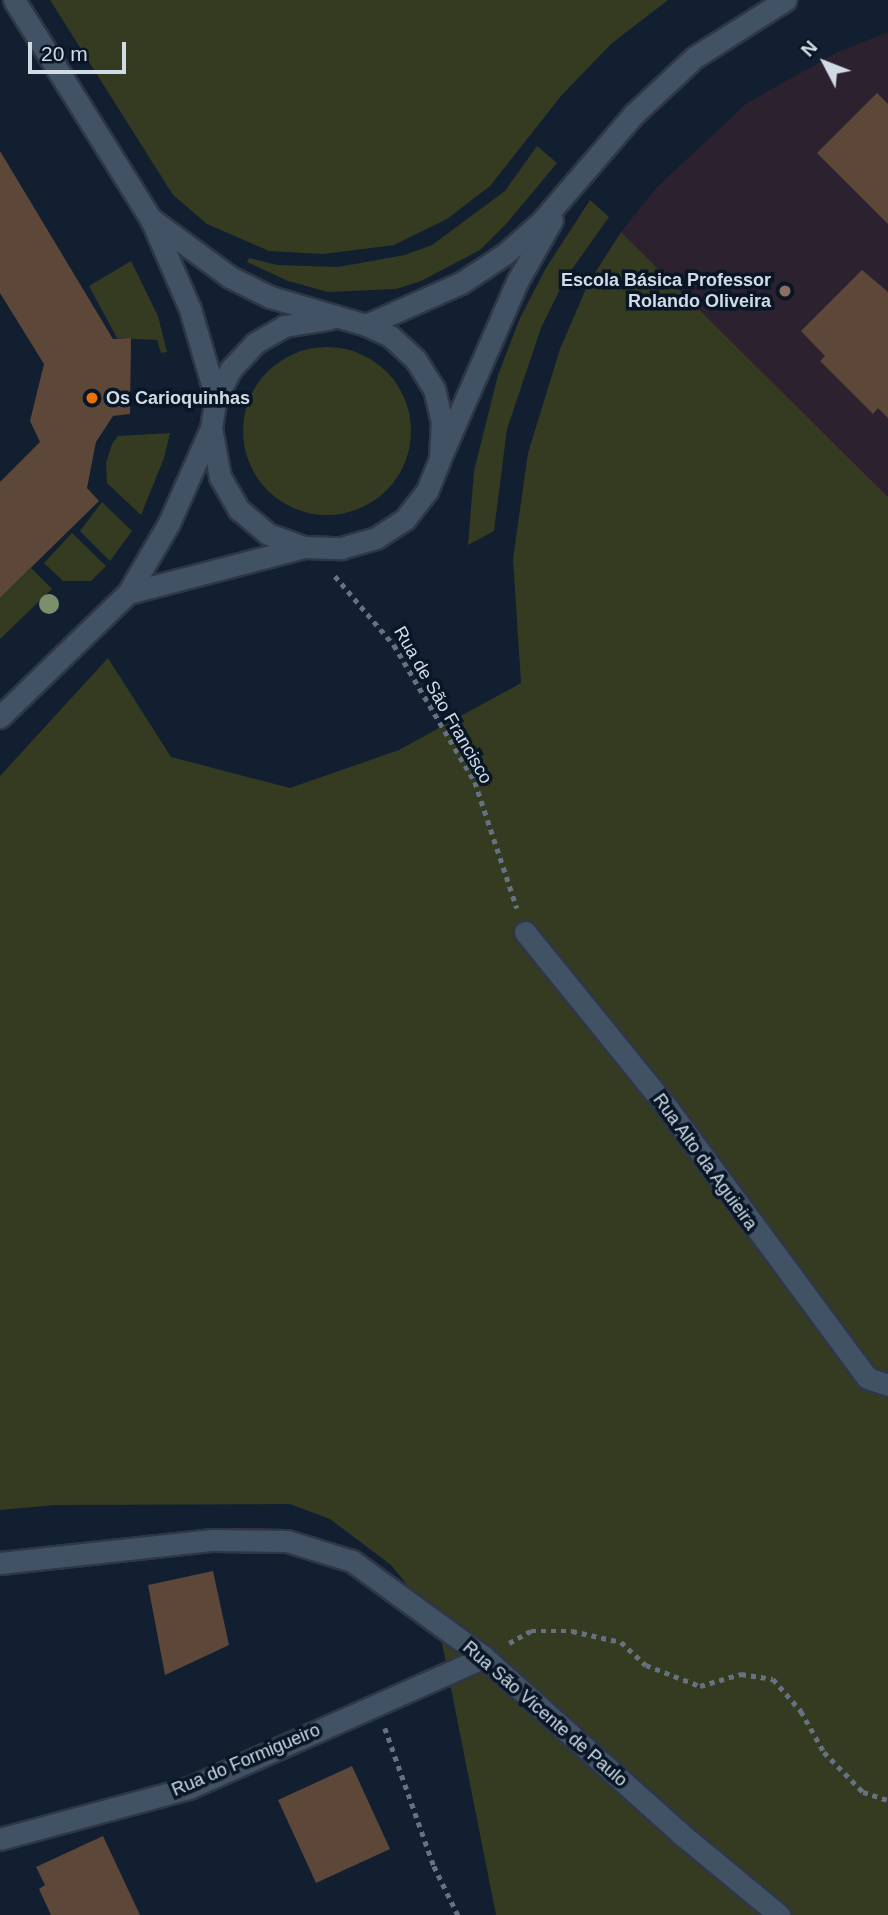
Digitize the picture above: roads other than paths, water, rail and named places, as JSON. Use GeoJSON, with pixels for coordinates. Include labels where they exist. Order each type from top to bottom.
{"type":"FeatureCollection","features":[{"type":"Feature","properties":{"kind":"street"},"geometry":{"type":"LineString","coordinates":[[14,0],[151,219],[190,309],[216,398]]}},
{"type":"Feature","properties":{"kind":"street"},"geometry":{"type":"LineString","coordinates":[[366,325],[461,283],[505,254],[541,222],[585,167],[695,57],[785,0]]}},
{"type":"Feature","properties":{"kind":"street"},"geometry":{"type":"LineString","coordinates":[[211,428],[220,477],[239,510],[268,534],[312,547],[341,548],[376,538],[405,519],[427,491],[518,280],[585,167]]}},
{"type":"Feature","properties":{"kind":"street"},"geometry":{"type":"LineString","coordinates":[[151,219],[230,277],[270,297],[366,325],[390,336],[416,360],[434,389],[442,423],[440,458]]}},
{"type":"Feature","properties":{"kind":"street"},"geometry":{"type":"LineString","coordinates":[[0,717],[128,593],[169,523],[211,428],[216,398],[230,370],[255,343],[284,327],[338,318]]}},
{"type":"Feature","properties":{"kind":"street"},"geometry":{"type":"LineString","coordinates":[[128,593],[312,547]]}},
{"type":"Feature","properties":{"kind":"street","name":"Rua Alto da Aguieira"},"geometry":{"type":"LineString","coordinates":[[524,932],[668,1110],[867,1378],[888,1385]]}},
{"type":"Feature","properties":{"kind":"street","name":"Rua São Vicente de Paulo"},"geometry":{"type":"LineString","coordinates":[[0,1563],[213,1540],[287,1541],[352,1561],[484,1657],[680,1833],[779,1915]]}},
{"type":"Feature","properties":{"kind":"street","name":"Rua do Formigueiro"},"geometry":{"type":"LineString","coordinates":[[0,1839],[189,1788],[484,1657]]}},
{"type":"Feature","properties":{"kind":"place","name":"Escola Básica Professor Rolando Oliveira"},"geometry":{"type":"Point","coordinates":[785,291]}},
{"type":"Feature","properties":{"kind":"place","name":"Os Carioquinhas"},"geometry":{"type":"Point","coordinates":[92,398]}}]}
